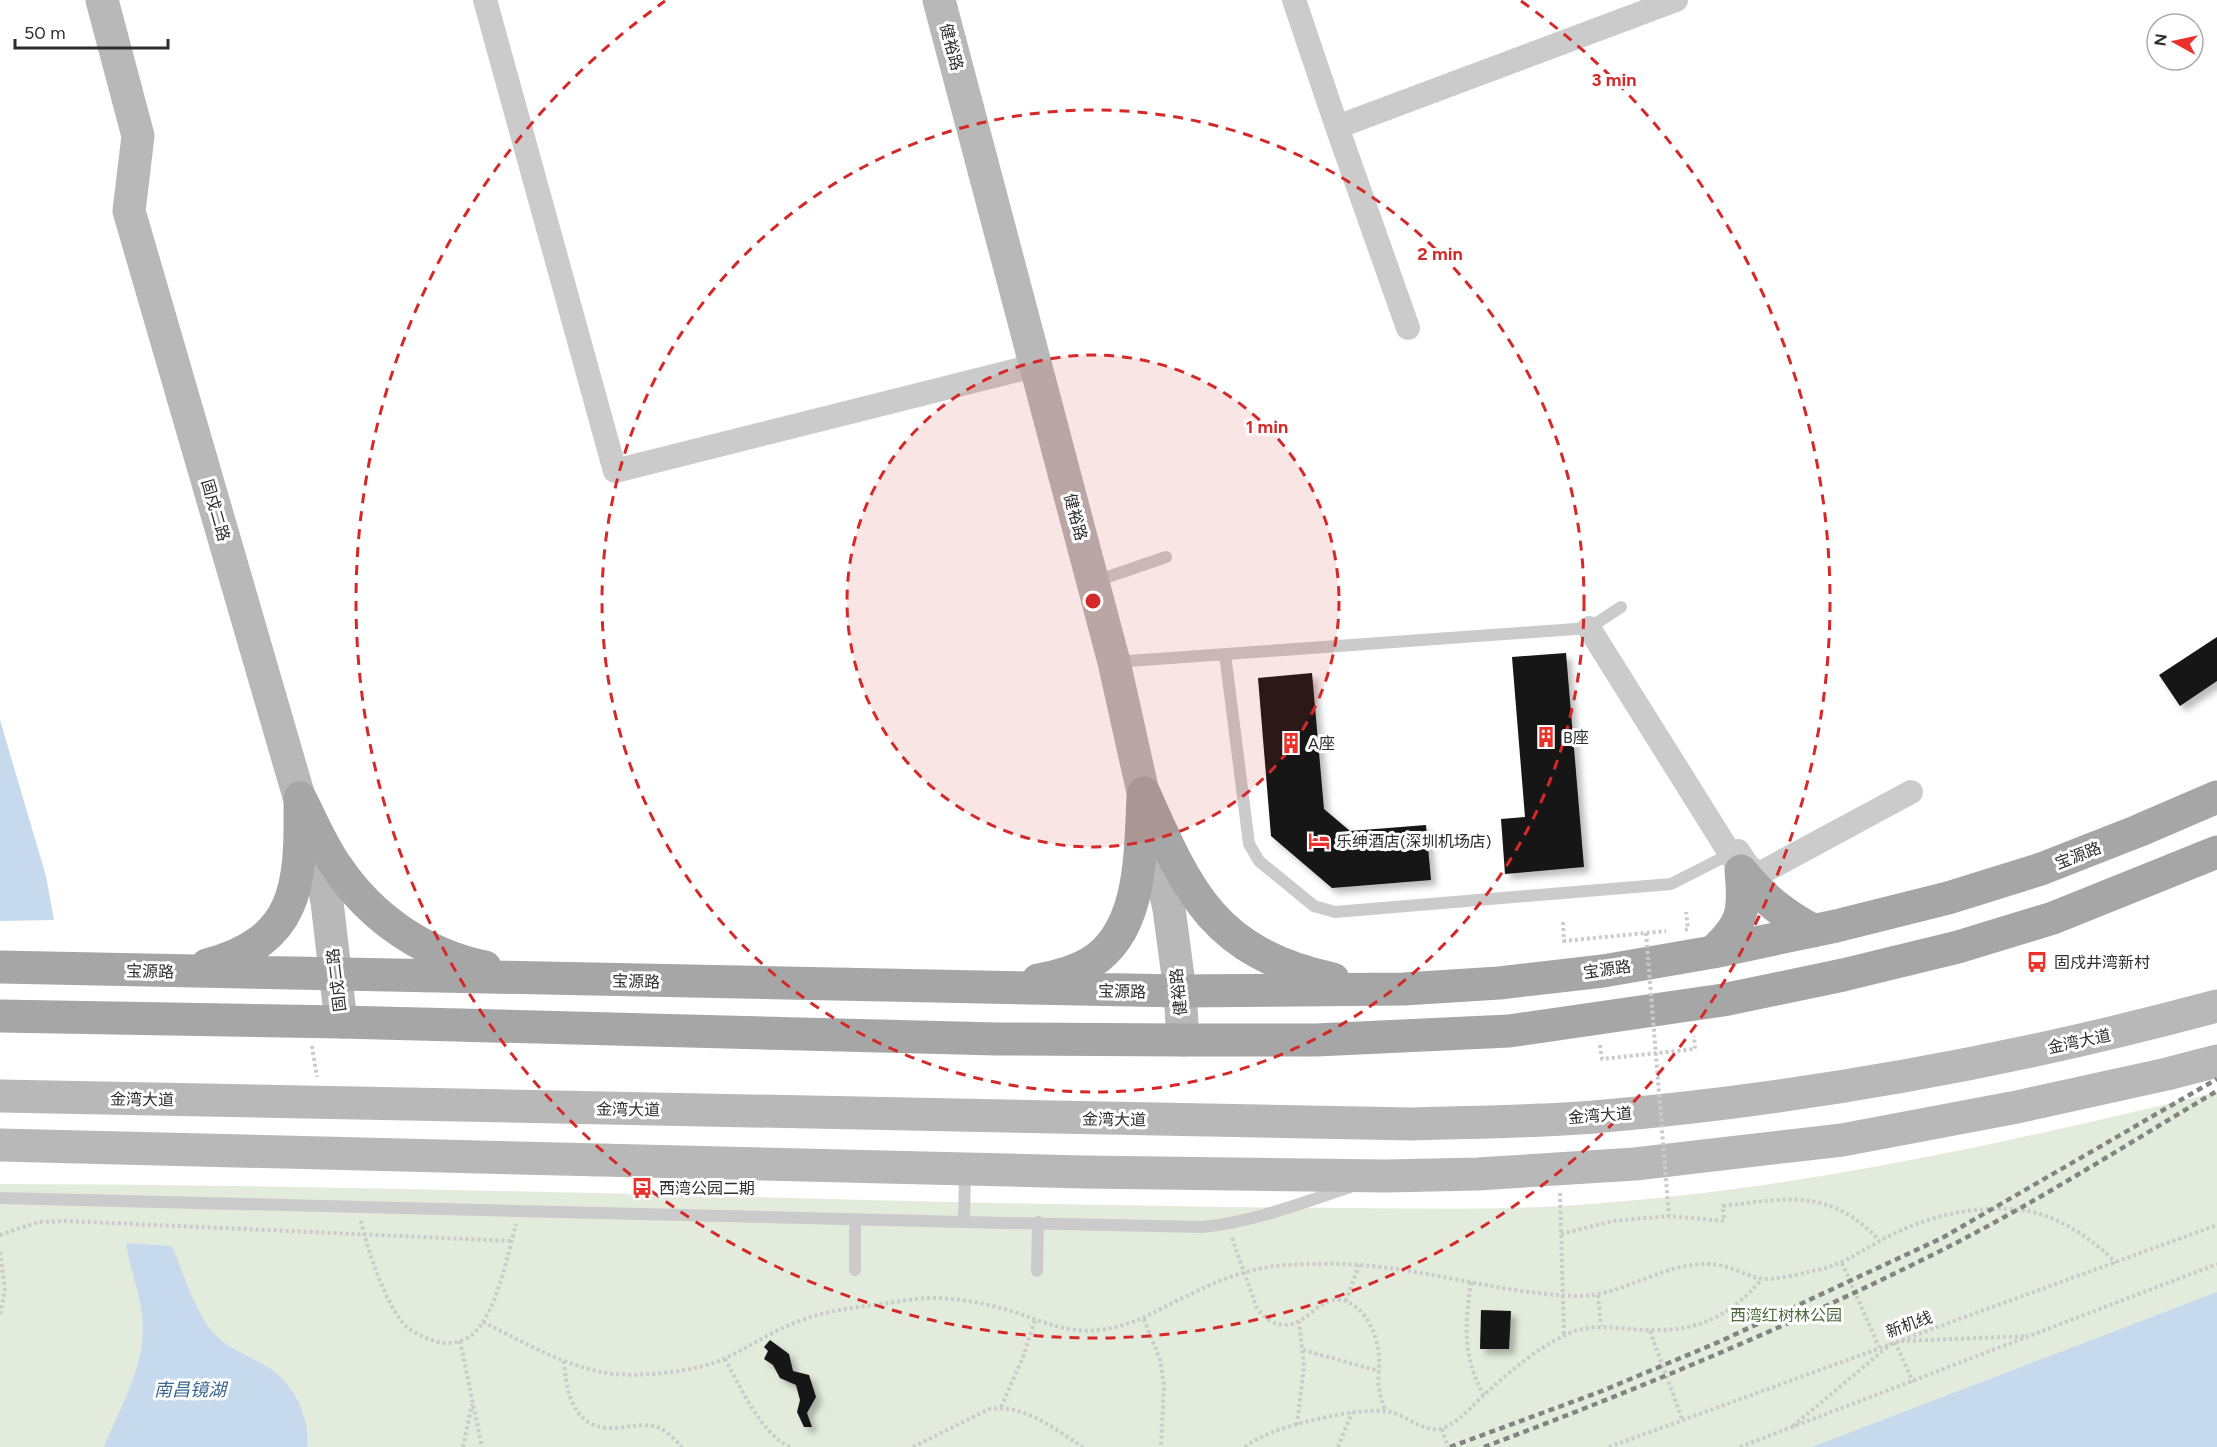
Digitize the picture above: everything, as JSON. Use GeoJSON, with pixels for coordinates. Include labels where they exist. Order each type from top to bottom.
{"type":"FeatureCollection","features":[{"type":"Feature","properties":{"kind":"main road","name":"固戍二路"},"geometry":{"type":"LineString","coordinates":[[102,0],[138,136],[129,210],[320,869],[327,902],[341,1022]]}},
{"type":"Feature","properties":{"kind":"main road","name":"健裕路"},"geometry":{"type":"LineString","coordinates":[[939,0],[1114,662],[1170,909],[1180,991],[1183,1041]]}},
{"type":"Feature","properties":{"kind":"main road"},"geometry":{"type":"LineString","coordinates":[[997,988],[1055,977],[1074,970],[1090,963],[1113,944],[1128,913],[1134,890],[1140,851],[1144,793]]}},
{"type":"Feature","properties":{"kind":"main road"},"geometry":{"type":"LineString","coordinates":[[1144,793],[1172,857],[1196,898],[1236,938],[1253,951],[1306,973],[1404,989]]}},
{"type":"Feature","properties":{"kind":"main road","name":"宝源路"},"geometry":{"type":"LineString","coordinates":[[0,967],[1180,991],[1404,989],[1499,983],[1603,971],[1713,952],[1814,931],[1948,898],[2041,869],[2217,797]]}},
{"type":"Feature","properties":{"kind":"main road"},"geometry":{"type":"LineString","coordinates":[[171,971],[205,966],[229,959],[254,947],[286,913],[295,888],[300,859],[300,798]]}},
{"type":"Feature","properties":{"kind":"main road"},"geometry":{"type":"LineString","coordinates":[[300,798],[335,866],[354,891],[380,917],[406,936],[436,951],[474,965],[540,978]]}},
{"type":"Feature","properties":{"kind":"main road"},"geometry":{"type":"LineString","coordinates":[[0,1016],[341,1022],[997,1039],[1183,1041],[1316,1041],[1509,1031],[1723,1000],[1843,975],[1958,947],[2053,918],[2217,852]]}},
{"type":"Feature","properties":{"kind":"main road"},"geometry":{"type":"LineString","coordinates":[[1739,860],[1771,905],[1814,931]]}},
{"type":"Feature","properties":{"kind":"main road"},"geometry":{"type":"LineString","coordinates":[[1713,952],[1732,934],[1741,916],[1744,896],[1739,860]]}},
{"type":"Feature","properties":{"kind":"main road","name":"金湾大道"},"geometry":{"type":"LineString","coordinates":[[0,1096],[1413,1124],[1592,1117],[1705,1106],[1915,1075],[2115,1034],[2217,1006]]}},
{"type":"Feature","properties":{"kind":"main road"},"geometry":{"type":"LineString","coordinates":[[0,1145],[965,1170],[1386,1176],[1546,1171],[1635,1164],[1842,1140],[2018,1107],[2217,1061]]}},
{"type":"Feature","properties":{"kind":"street"},"geometry":{"type":"LineString","coordinates":[[485,0],[615,471],[1037,365]]}},
{"type":"Feature","properties":{"kind":"street"},"geometry":{"type":"LineString","coordinates":[[1294,0],[1408,328]]}},
{"type":"Feature","properties":{"kind":"street"},"geometry":{"type":"LineString","coordinates":[[1337,127],[1676,0]]}},
{"type":"Feature","properties":{"kind":"street"},"geometry":{"type":"LineString","coordinates":[[1589,628],[1739,860],[1759,874],[1911,792]]}},
{"type":"Feature","properties":{"kind":"lane"},"geometry":{"type":"LineString","coordinates":[[1093,582],[1166,557]]}},
{"type":"Feature","properties":{"kind":"lane"},"geometry":{"type":"LineString","coordinates":[[1114,662],[1589,628],[1621,607]]}},
{"type":"Feature","properties":{"kind":"lane"},"geometry":{"type":"LineString","coordinates":[[1225,654],[1249,844],[1259,861],[1314,906],[1335,912],[1671,884],[1739,860]]}},
{"type":"Feature","properties":{"kind":"lane"},"geometry":{"type":"LineString","coordinates":[[964,1222],[965,1170]]}},
{"type":"Feature","properties":{"kind":"lane"},"geometry":{"type":"LineString","coordinates":[[0,1198],[1174,1227],[1227,1224],[1251,1219],[1386,1176]]}},
{"type":"Feature","properties":{"kind":"lane"},"geometry":{"type":"LineString","coordinates":[[855,1220],[855,1270]]}},
{"type":"Feature","properties":{"kind":"lane"},"geometry":{"type":"LineString","coordinates":[[1036,1271],[1038,1222]]}},
{"type":"Feature","properties":{"kind":"path"},"geometry":{"type":"LineString","coordinates":[[1683,930],[1688,929],[1686,912]]}},
{"type":"Feature","properties":{"kind":"path"},"geometry":{"type":"LineString","coordinates":[[1563,922],[1564,940],[1674,931]]}},
{"type":"Feature","properties":{"kind":"path"},"geometry":{"type":"LineString","coordinates":[[1646,933],[1669,1216]]}},
{"type":"Feature","properties":{"kind":"path"},"geometry":{"type":"LineString","coordinates":[[1600,1045],[1602,1059],[1695,1049],[1694,1036]]}},
{"type":"Feature","properties":{"kind":"path"},"geometry":{"type":"LineString","coordinates":[[312,1045],[316,1075]]}},
{"type":"Feature","properties":{"kind":"path"},"geometry":{"type":"LineString","coordinates":[[1560,1190],[1563,1336]]}},
{"type":"Feature","properties":{"kind":"path"},"geometry":{"type":"LineString","coordinates":[[1561,1234],[1613,1221],[1669,1216],[1724,1221],[1723,1206],[1776,1199],[1806,1199],[1845,1213],[1865,1225],[1879,1240]]}},
{"type":"Feature","properties":{"kind":"path"},"geometry":{"type":"LineString","coordinates":[[359,1208],[364,1235],[383,1286],[404,1325],[415,1333],[445,1344],[460,1341],[472,1334],[483,1322],[493,1302],[519,1212]]}},
{"type":"Feature","properties":{"kind":"path"},"geometry":{"type":"LineString","coordinates":[[483,1322],[564,1361],[606,1373],[651,1374],[701,1367],[725,1359],[767,1335],[801,1320],[850,1307],[931,1298],[992,1305],[1063,1329],[1086,1331],[1119,1327],[1144,1319],[1190,1294],[1243,1272],[1320,1263],[1359,1264],[1507,1289],[1562,1295],[1598,1295],[1614,1292],[1679,1267],[1707,1264],[1728,1267],[1761,1280],[1810,1271],[1842,1263],[1879,1240],[1922,1221],[1987,1210],[2028,1211],[2051,1218],[2106,1252],[2116,1263]]}},
{"type":"Feature","properties":{"kind":"path"},"geometry":{"type":"LineString","coordinates":[[0,1235],[38,1222],[66,1221],[511,1241]]}},
{"type":"Feature","properties":{"kind":"path"},"geometry":{"type":"LineString","coordinates":[[1227,1224],[1243,1272],[1262,1317],[1274,1323],[1287,1325],[1299,1322],[1323,1303],[1346,1301],[1357,1308],[1368,1320],[1376,1337],[1379,1388],[1385,1411]]}},
{"type":"Feature","properties":{"kind":"path","name":"新机线"},"geometry":{"type":"LineString","coordinates":[[1609,1447],[2217,1225]]}},
{"type":"Feature","properties":{"kind":"path"},"geometry":{"type":"LineString","coordinates":[[0,1252],[5,1290],[0,1316]]}},
{"type":"Feature","properties":{"kind":"path"},"geometry":{"type":"LineString","coordinates":[[1842,1263],[1879,1347]]}},
{"type":"Feature","properties":{"kind":"path"},"geometry":{"type":"LineString","coordinates":[[1346,1301],[1359,1264]]}},
{"type":"Feature","properties":{"kind":"path"},"geometry":{"type":"LineString","coordinates":[[1740,1447],[2217,1264]]}},
{"type":"Feature","properties":{"kind":"path"},"geometry":{"type":"LineString","coordinates":[[1245,1447],[1263,1436],[1297,1425],[1352,1413],[1385,1411],[1409,1419],[1424,1429],[1442,1429],[1465,1415],[1484,1395],[1525,1361],[1563,1336],[1581,1329],[1600,1326],[1650,1330],[1684,1329],[1706,1323],[1749,1294],[1761,1280]]}},
{"type":"Feature","properties":{"kind":"path"},"geometry":{"type":"LineString","coordinates":[[1471,1282],[1465,1324],[1470,1366],[1484,1395]]}},
{"type":"Feature","properties":{"kind":"path"},"geometry":{"type":"LineString","coordinates":[[1598,1295],[1600,1326]]}},
{"type":"Feature","properties":{"kind":"path"},"geometry":{"type":"LineString","coordinates":[[1144,1319],[1160,1360],[1164,1385],[1161,1447]]}},
{"type":"Feature","properties":{"kind":"path"},"geometry":{"type":"LineString","coordinates":[[1001,1407],[1023,1356],[1035,1320]]}},
{"type":"Feature","properties":{"kind":"path"},"geometry":{"type":"LineString","coordinates":[[1297,1425],[1304,1366],[1299,1322]]}},
{"type":"Feature","properties":{"kind":"path"},"geometry":{"type":"LineString","coordinates":[[1650,1330],[1682,1419]]}},
{"type":"Feature","properties":{"kind":"path"},"geometry":{"type":"LineString","coordinates":[[1790,1428],[1894,1342],[2032,1336]]}},
{"type":"Feature","properties":{"kind":"path"},"geometry":{"type":"LineString","coordinates":[[460,1341],[482,1447]]}},
{"type":"Feature","properties":{"kind":"path"},"geometry":{"type":"LineString","coordinates":[[1894,1342],[1913,1382]]}},
{"type":"Feature","properties":{"kind":"path"},"geometry":{"type":"LineString","coordinates":[[1303,1350],[1379,1371]]}},
{"type":"Feature","properties":{"kind":"path"},"geometry":{"type":"LineString","coordinates":[[725,1359],[755,1412],[786,1446]]}},
{"type":"Feature","properties":{"kind":"path"},"geometry":{"type":"LineString","coordinates":[[564,1361],[565,1380],[572,1403],[584,1420],[607,1428],[653,1426],[664,1430],[682,1447]]}},
{"type":"Feature","properties":{"kind":"path"},"geometry":{"type":"LineString","coordinates":[[463,1447],[473,1402]]}},
{"type":"Feature","properties":{"kind":"path"},"geometry":{"type":"LineString","coordinates":[[913,1447],[989,1409],[1001,1407],[1028,1415],[1083,1447]]}},
{"type":"Feature","properties":{"kind":"path"},"geometry":{"type":"LineString","coordinates":[[1338,1447],[1352,1413]]}},
{"type":"Feature","properties":{"kind":"path"},"geometry":{"type":"LineString","coordinates":[[1442,1429],[1448,1447]]}},
{"type":"Feature","properties":{"kind":"green space","name":"西湾红树林公园"},"geometry":{"type":"Polygon","coordinates":[[[2217,1092],[2217,1405],[2065,1447],[0,1447],[0,1184],[374,1188],[1220,1207],[1443,1209],[1531,1207],[1669,1197],[1827,1175],[1984,1145],[2217,1092]]]}},
{"type":"Feature","properties":{"kind":"water"},"geometry":{"type":"Polygon","coordinates":[[[0,720],[46,876],[54,920],[0,921],[0,720]]]}},
{"type":"Feature","properties":{"kind":"water","name":"南昌镜湖"},"geometry":{"type":"Polygon","coordinates":[[[126,1243],[172,1246],[197,1307],[208,1326],[231,1347],[276,1373],[290,1388],[304,1417],[307,1447],[104,1447],[132,1383],[143,1333],[139,1297],[126,1243]]]}},
{"type":"Feature","properties":{"kind":"water"},"geometry":{"type":"Polygon","coordinates":[[[2217,1292],[2217,1447],[1812,1447],[2217,1292]]]}},
{"type":"Feature","properties":{"kind":"building"},"geometry":{"type":"Polygon","coordinates":[[[2217,637],[2217,681],[2180,706],[2159,675],[2217,637]]]}},
{"type":"Feature","properties":{"kind":"building","name":"B座"},"geometry":{"type":"Polygon","coordinates":[[[1566,653],[1584,867],[1505,874],[1501,819],[1525,817],[1512,657],[1566,653]]]}},
{"type":"Feature","properties":{"kind":"building","name":"A座"},"geometry":{"type":"Polygon","coordinates":[[[1312,673],[1324,809],[1350,831],[1426,825],[1431,880],[1332,888],[1271,836],[1258,678],[1312,673]]]}},
{"type":"Feature","properties":{"kind":"building"},"geometry":{"type":"Polygon","coordinates":[[[1481,1310],[1511,1311],[1509,1349],[1480,1349],[1481,1310]]]}},
{"type":"Feature","properties":{"kind":"building"},"geometry":{"type":"Polygon","coordinates":[[[770,1340],[789,1354],[793,1371],[809,1375],[816,1397],[807,1413],[812,1427],[804,1427],[797,1412],[800,1400],[796,1385],[780,1378],[773,1365],[764,1359],[768,1351],[764,1347],[770,1340]]]}},
{"type":"Feature","properties":{"kind":"railway"},"geometry":{"type":"LineString","coordinates":[[1450,1447],[1602,1391],[1721,1341],[1942,1238],[2217,1079]]}},
{"type":"Feature","properties":{"kind":"railway"},"geometry":{"type":"LineString","coordinates":[[1484,1447],[1718,1354],[1890,1276],[2015,1211],[2217,1091]]}},
{"type":"Feature","properties":{"kind":"place","name":"B座"},"geometry":{"type":"Point","coordinates":[1546,737]}},
{"type":"Feature","properties":{"kind":"place","name":"A座"},"geometry":{"type":"Point","coordinates":[1291,743]}},
{"type":"Feature","properties":{"kind":"place","name":"乐绅酒店(深圳机场店)"},"geometry":{"type":"Point","coordinates":[1319,841]}},
{"type":"Feature","properties":{"kind":"place","name":"固戍井湾新村"},"geometry":{"type":"Point","coordinates":[2037,962]}},
{"type":"Feature","properties":{"kind":"place","name":"西湾公园二期"},"geometry":{"type":"Point","coordinates":[642,1188]}}]}
